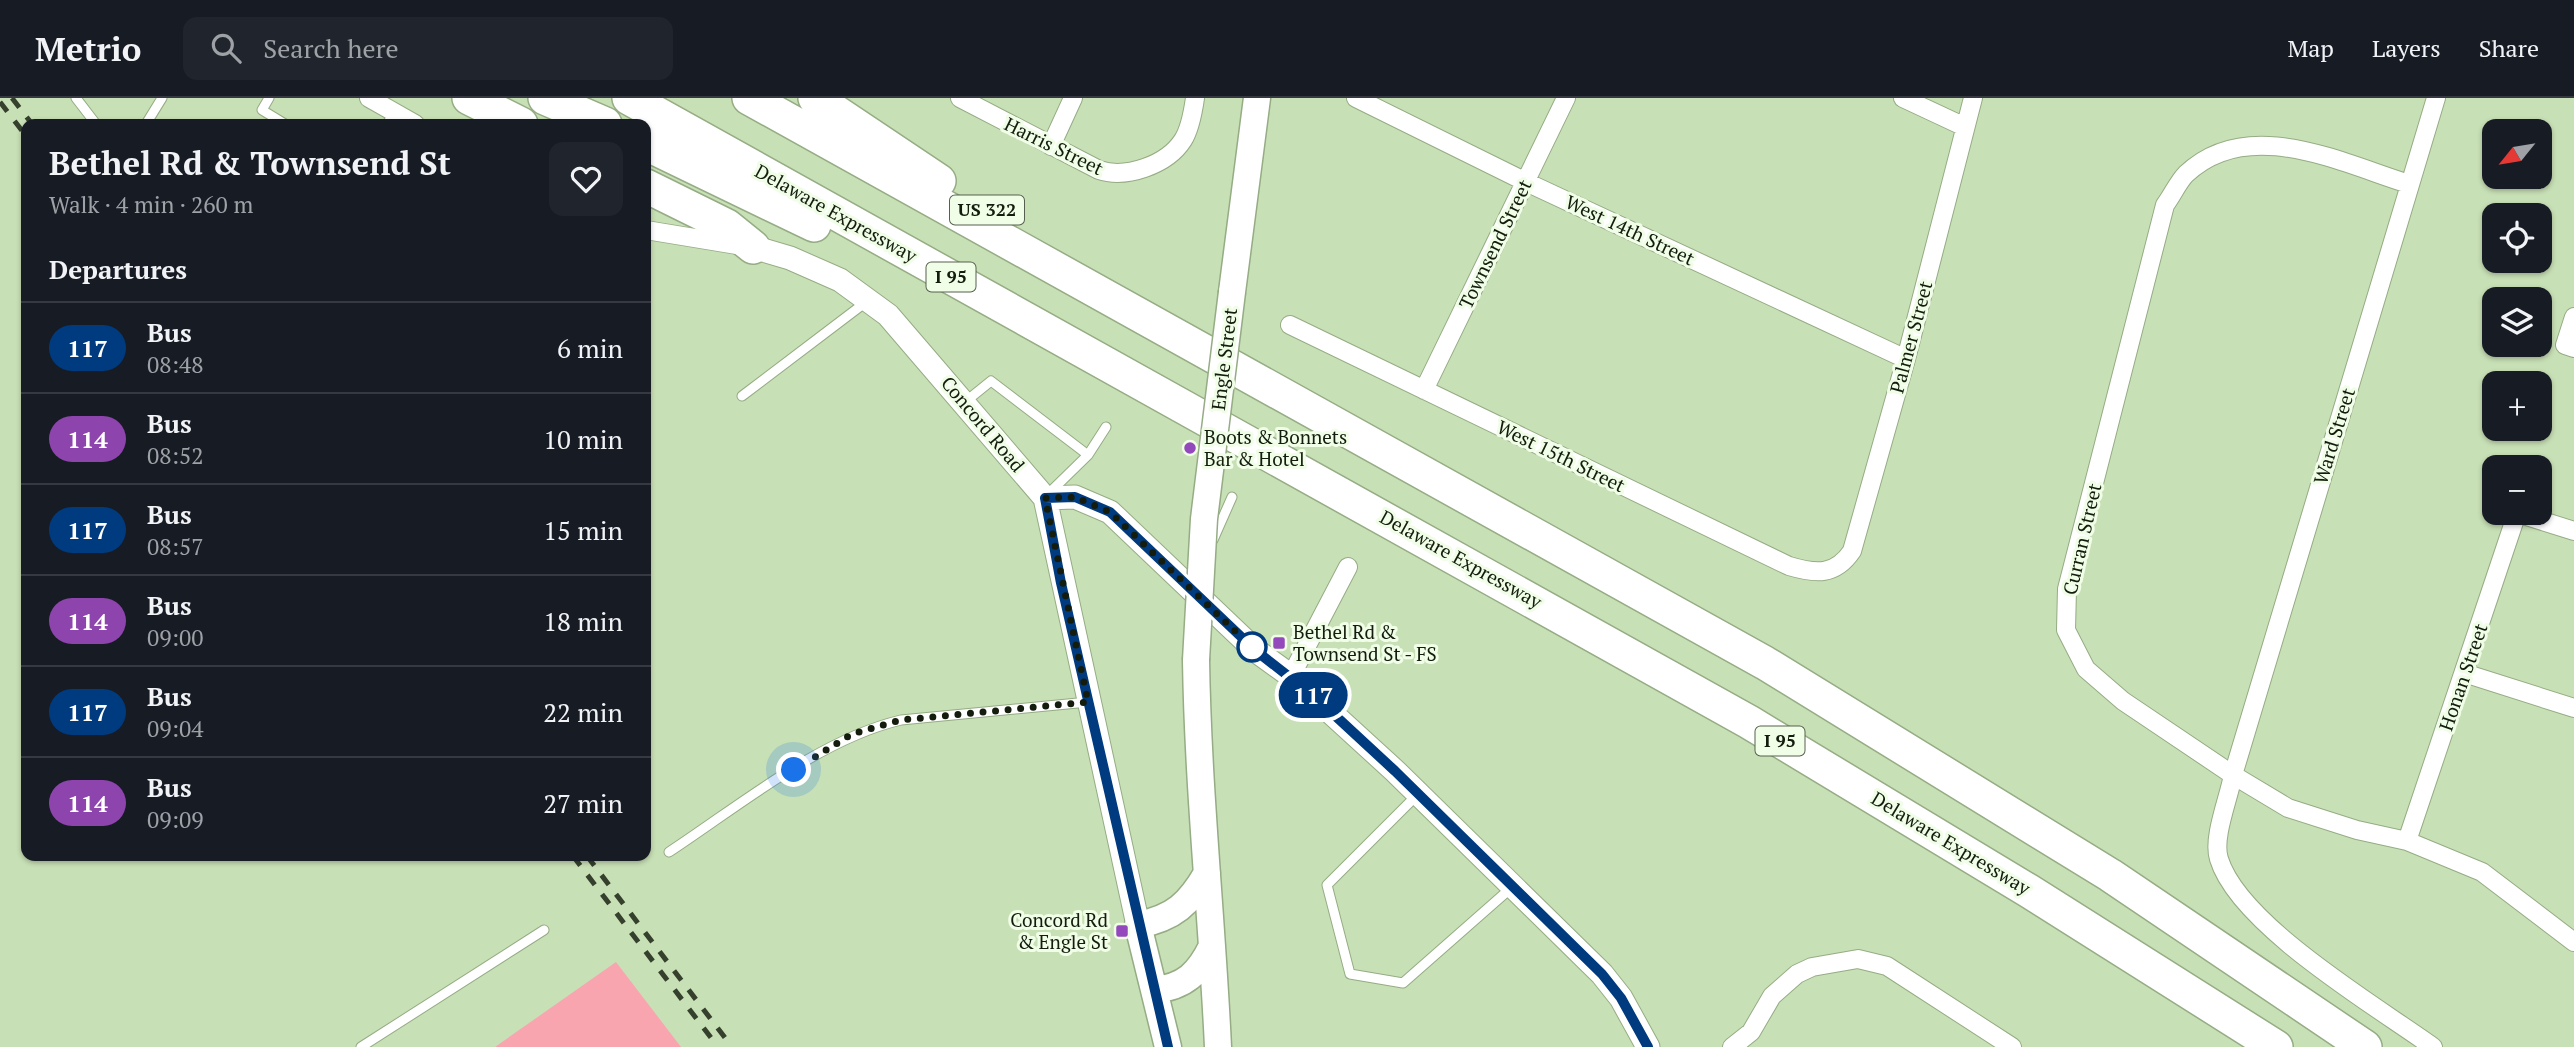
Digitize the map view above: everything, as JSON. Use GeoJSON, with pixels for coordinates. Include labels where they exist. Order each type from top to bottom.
{"type":"FeatureCollection","features":[{"type":"Feature","properties":{"kind":"highway"},"geometry":{"type":"LineString","coordinates":[[469,98],[512,119]]}},
{"type":"Feature","properties":{"kind":"highway"},"geometry":{"type":"LineString","coordinates":[[545,98],[593,119]]}},
{"type":"Feature","properties":{"kind":"highway","name":"Delaware Expressway"},"geometry":{"type":"LineString","coordinates":[[629,98],[1759,728],[2143,961],[2276,1047]]}},
{"type":"Feature","properties":{"kind":"highway"},"geometry":{"type":"LineString","coordinates":[[748,98],[1649,598],[1861,720],[2110,875],[2365,1047]]}},
{"type":"Feature","properties":{"kind":"highway","name":"US 322"},"geometry":{"type":"LineString","coordinates":[[815,98],[910,163],[1031,237],[1157,325]]}},
{"type":"Feature","properties":{"kind":"highway"},"geometry":{"type":"LineString","coordinates":[[651,146],[861,248],[1067,361],[1273,455]]}},
{"type":"Feature","properties":{"kind":"highway"},"geometry":{"type":"LineString","coordinates":[[651,188],[727,226],[753,247]]}},
{"type":"Feature","properties":{"kind":"main road","name":"Engle Street"},"geometry":{"type":"LineString","coordinates":[[1218,1047],[1198,751],[1196,660],[1203,519],[1256,98]]}},
{"type":"Feature","properties":{"kind":"main road"},"geometry":{"type":"LineString","coordinates":[[1138,925],[1178,913],[1194,897],[1207,873]]}},
{"type":"Feature","properties":{"kind":"main road","name":"Concord Road"},"geometry":{"type":"LineString","coordinates":[[1138,925],[1168,1047]]}},
{"type":"Feature","properties":{"kind":"main road"},"geometry":{"type":"LineString","coordinates":[[1154,990],[1178,986],[1196,974],[1212,946]]}},
{"type":"Feature","properties":{"kind":"street"},"geometry":{"type":"LineString","coordinates":[[369,98],[391,118]]}},
{"type":"Feature","properties":{"kind":"street","name":"Harris Street"},"geometry":{"type":"LineString","coordinates":[[960,98],[1110,174],[1137,170],[1159,161],[1183,140],[1195,98]]}},
{"type":"Feature","properties":{"kind":"street"},"geometry":{"type":"LineString","coordinates":[[1051,146],[1073,98]]}},
{"type":"Feature","properties":{"kind":"street","name":"West 14th Street"},"geometry":{"type":"LineString","coordinates":[[1356,98],[1526,182],[1906,359]]}},
{"type":"Feature","properties":{"kind":"street","name":"Townsend Street"},"geometry":{"type":"LineString","coordinates":[[1423,390],[1566,98]]}},
{"type":"Feature","properties":{"kind":"street"},"geometry":{"type":"LineString","coordinates":[[1903,98],[1965,127]]}},
{"type":"Feature","properties":{"kind":"street","name":"Palmer Street"},"geometry":{"type":"LineString","coordinates":[[1836,568],[1852,551],[1906,359],[1973,98]]}},
{"type":"Feature","properties":{"kind":"street","name":"Ward Street"},"geometry":{"type":"LineString","coordinates":[[2433,1047],[2278,937],[2249,907],[2229,880],[2218,858],[2218,836],[2233,775],[2436,98]]}},
{"type":"Feature","properties":{"kind":"street","name":"Curran Street"},"geometry":{"type":"LineString","coordinates":[[2409,184],[2288,147],[2247,144],[2214,155],[2185,175],[2165,205],[2067,589],[2066,631],[2086,669],[2123,701],[2233,775],[2288,808],[2357,830],[2407,841],[2482,872],[2574,942]]}},
{"type":"Feature","properties":{"kind":"street","name":"Concord Road"},"geometry":{"type":"LineString","coordinates":[[651,231],[753,247],[821,271],[870,299],[915,344],[1045,498],[1138,925]]}},
{"type":"Feature","properties":{"kind":"street"},"geometry":{"type":"LineString","coordinates":[[2569,347],[2574,317]]}},
{"type":"Feature","properties":{"kind":"street","name":"West 15th Street"},"geometry":{"type":"LineString","coordinates":[[1290,325],[1789,566],[1817,573],[1836,568]]}},
{"type":"Feature","properties":{"kind":"street"},"geometry":{"type":"LineString","coordinates":[[1045,498],[1075,497],[1110,512],[1255,650],[1291,676],[1418,793],[1602,974],[1621,998],[1648,1047]]}},
{"type":"Feature","properties":{"kind":"street"},"geometry":{"type":"LineString","coordinates":[[2552,524],[2574,531]]}},
{"type":"Feature","properties":{"kind":"street","name":"Honan Street"},"geometry":{"type":"LineString","coordinates":[[2407,841],[2513,525]]}},
{"type":"Feature","properties":{"kind":"street"},"geometry":{"type":"LineString","coordinates":[[1291,676],[1348,567]]}},
{"type":"Feature","properties":{"kind":"street"},"geometry":{"type":"LineString","coordinates":[[2464,673],[2574,708]]}},
{"type":"Feature","properties":{"kind":"street"},"geometry":{"type":"LineString","coordinates":[[1732,1047],[1751,1032],[1772,996],[1797,975],[1812,967],[1858,960],[1887,966],[2012,1047]]}},
{"type":"Feature","properties":{"kind":"lane"},"geometry":{"type":"LineString","coordinates":[[76,98],[92,119]]}},
{"type":"Feature","properties":{"kind":"lane"},"geometry":{"type":"LineString","coordinates":[[149,119],[162,98]]}},
{"type":"Feature","properties":{"kind":"lane"},"geometry":{"type":"LineString","coordinates":[[269,98],[262,110],[277,119]]}},
{"type":"Feature","properties":{"kind":"lane"},"geometry":{"type":"LineString","coordinates":[[742,396],[870,299]]}},
{"type":"Feature","properties":{"kind":"lane"},"geometry":{"type":"LineString","coordinates":[[965,402],[990,381],[1088,455]]}},
{"type":"Feature","properties":{"kind":"lane"},"geometry":{"type":"LineString","coordinates":[[1045,498],[1088,455],[1106,427]]}},
{"type":"Feature","properties":{"kind":"lane"},"geometry":{"type":"LineString","coordinates":[[1191,590],[1232,497]]}},
{"type":"Feature","properties":{"kind":"lane"},"geometry":{"type":"LineString","coordinates":[[669,852],[852,734],[901,720],[1088,702]]}},
{"type":"Feature","properties":{"kind":"lane"},"geometry":{"type":"LineString","coordinates":[[1418,793],[1327,885],[1350,974],[1403,983],[1513,886]]}},
{"type":"Feature","properties":{"kind":"lane"},"geometry":{"type":"LineString","coordinates":[[361,1047],[544,930]]}},
{"type":"Feature","properties":{"kind":"shaded area"},"geometry":{"type":"Polygon","coordinates":[[[616,962],[681,1047],[495,1047],[616,962]]]}},
{"type":"Feature","properties":{"kind":"railway"},"geometry":{"type":"LineString","coordinates":[[12,98],[28,119]]}},
{"type":"Feature","properties":{"kind":"railway"},"geometry":{"type":"LineString","coordinates":[[0,102],[21,129]]}},
{"type":"Feature","properties":{"kind":"railway"},"geometry":{"type":"LineString","coordinates":[[577,861],[718,1047]]}},
{"type":"Feature","properties":{"kind":"railway"},"geometry":{"type":"LineString","coordinates":[[591,861],[732,1047]]}},
{"type":"Feature","properties":{"kind":"bus line","name":"117"},"geometry":{"type":"LineString","coordinates":[[1168,1047],[1061,583],[1045,498],[1075,497],[1110,512],[1255,650],[1315,697],[1395,771],[1602,974],[1621,998],[1648,1047]]}},
{"type":"Feature","properties":{"kind":"place","name":"Boots & Bonnets Bar & Hotel"},"geometry":{"type":"Point","coordinates":[1190,448]}},
{"type":"Feature","properties":{"kind":"place","name":"Bethel Rd & Townsend St - FS"},"geometry":{"type":"Point","coordinates":[1279,643]}},
{"type":"Feature","properties":{"kind":"place","name":"Concord Rd & Engle St"},"geometry":{"type":"Point","coordinates":[1122,931]}},
{"type":"Feature","properties":{"kind":"route"},"geometry":{"type":"LineString","coordinates":[[794,770],[852,734],[901,720],[1088,702],[1045,498],[1075,497],[1110,512],[1255,650],[1252,647]]}}]}
